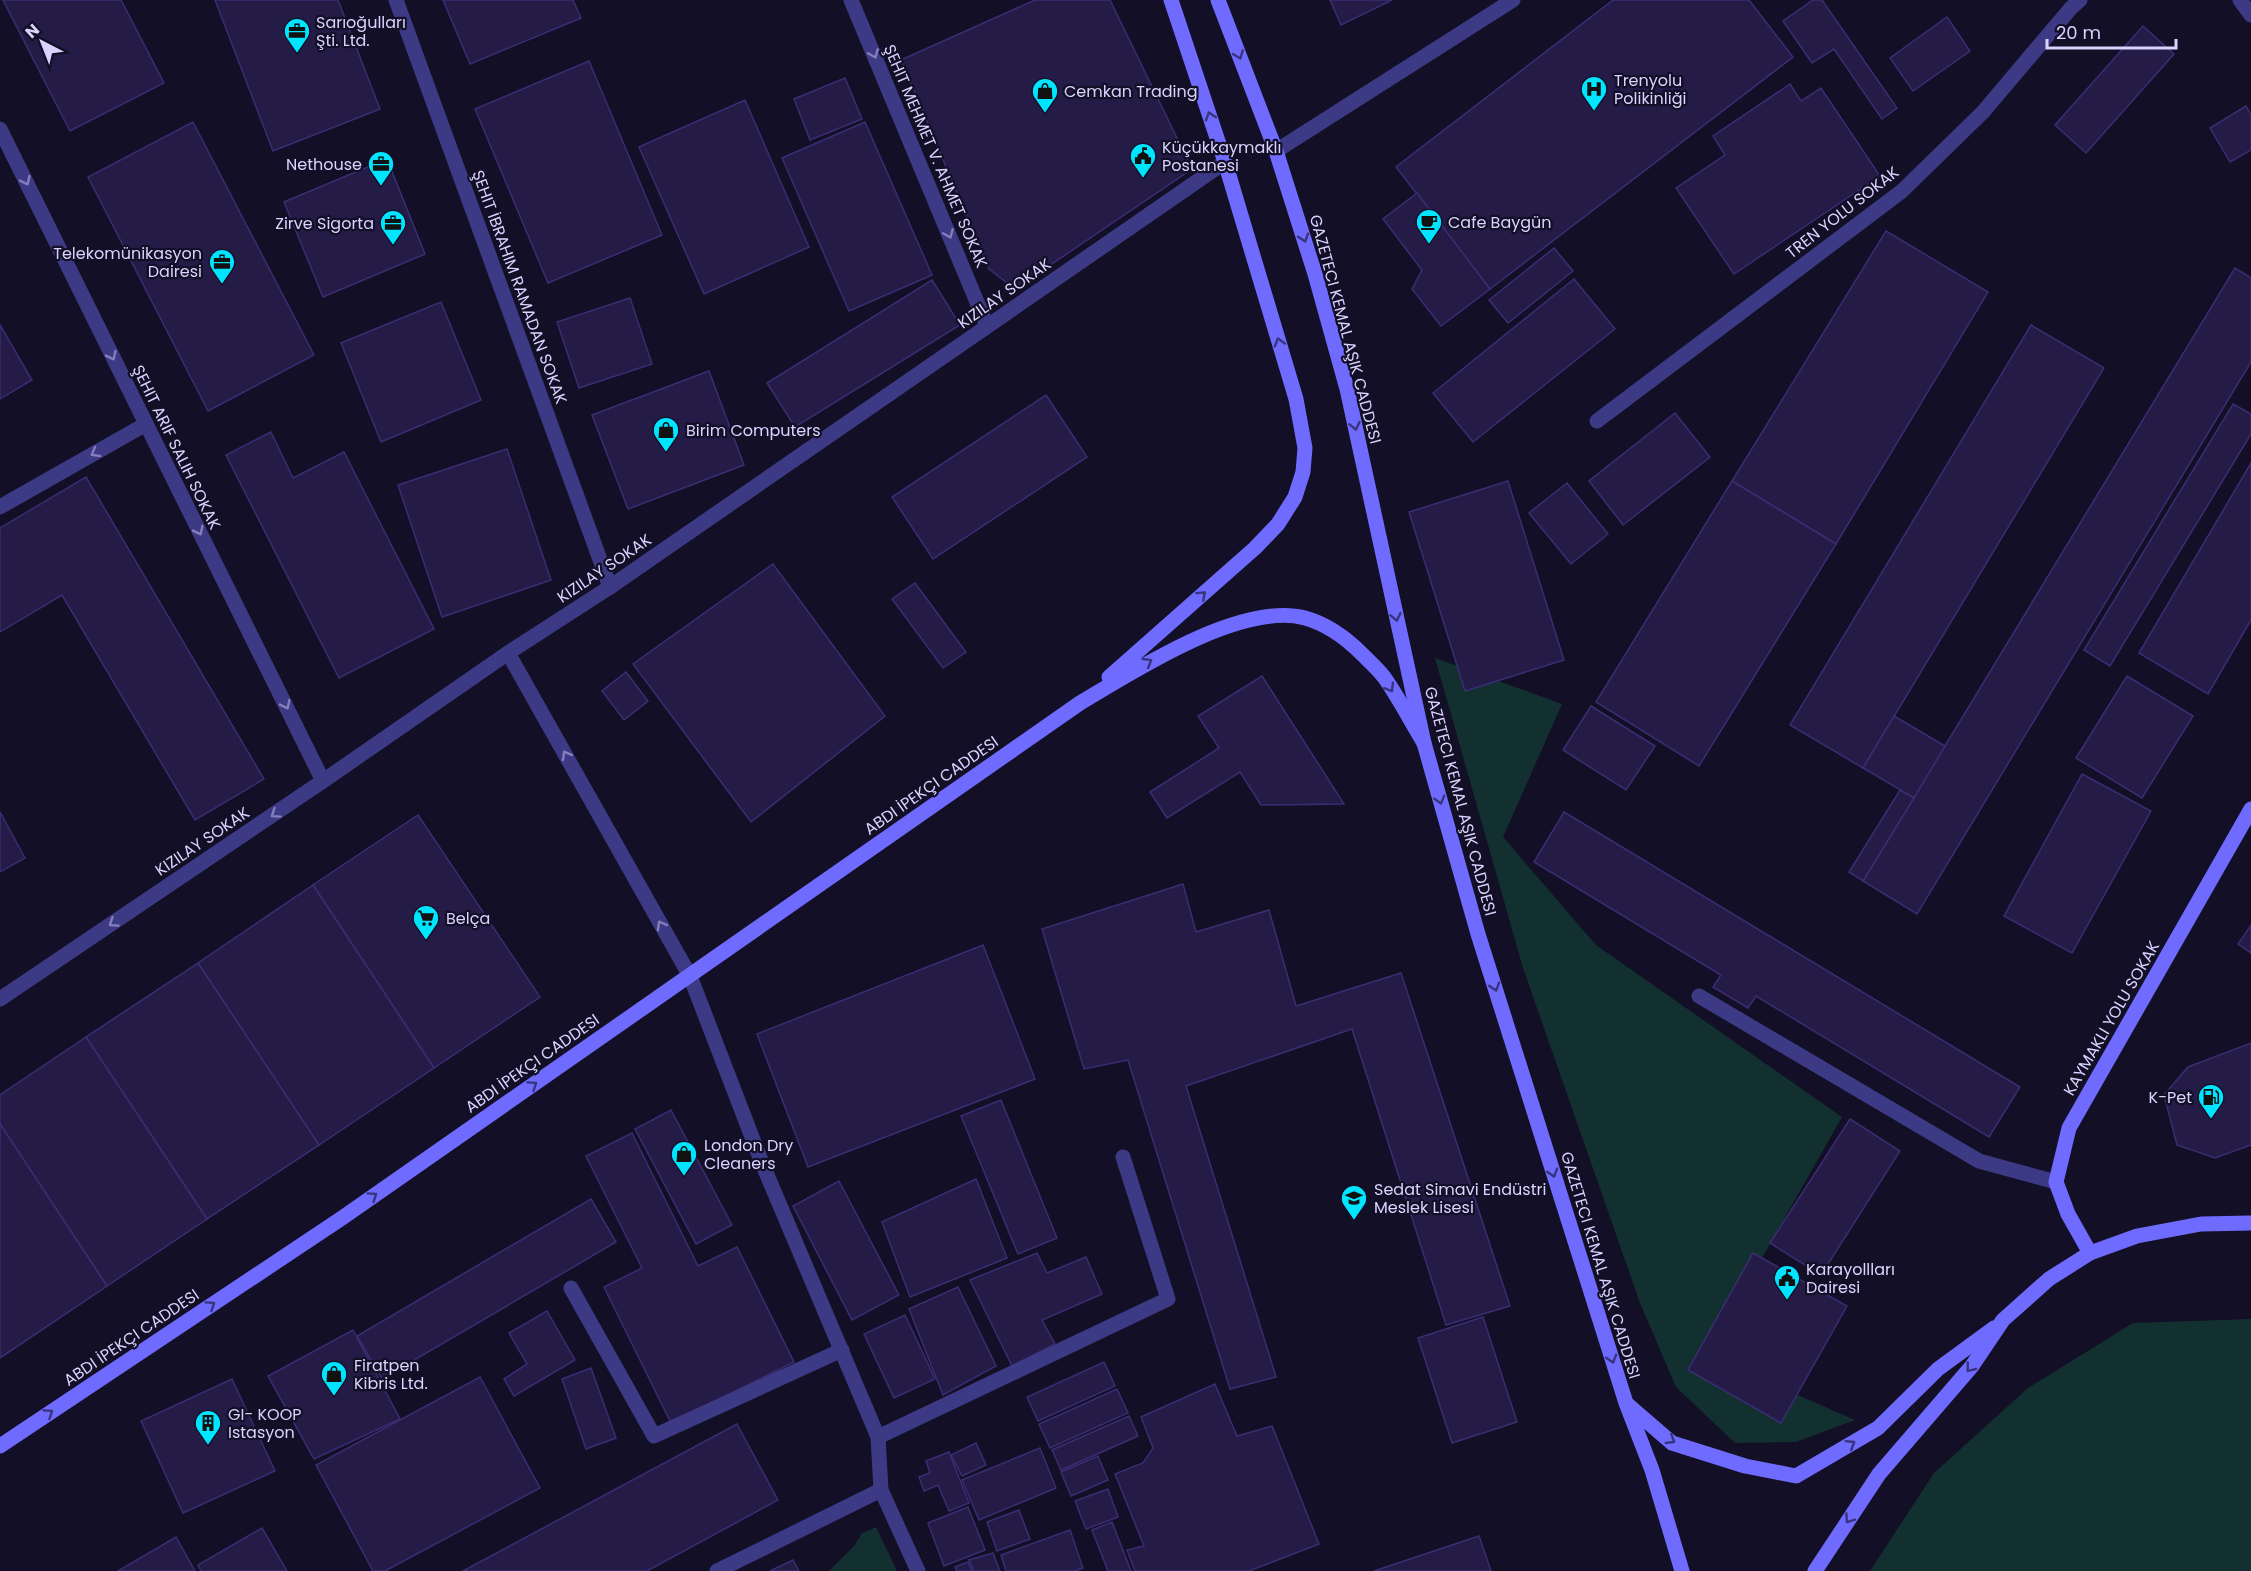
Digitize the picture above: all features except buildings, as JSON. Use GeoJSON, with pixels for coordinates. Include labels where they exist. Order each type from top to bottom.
{"type":"FeatureCollection","features":[{"type":"Feature","properties":{"kind":"main road","name":"ABDI İPEKÇI CADDESI"},"geometry":{"type":"LineString","coordinates":[[1080,703],[1256,548],[1278,524],[1295,497],[1303,472],[1305,448],[1296,399],[1225,162],[1171,0]]}},
{"type":"Feature","properties":{"kind":"main road"},"geometry":{"type":"LineString","coordinates":[[1218,0],[1276,151],[1315,274],[1347,389],[1424,743],[1478,934],[1626,1403],[1652,1470],[1682,1571]]}},
{"type":"Feature","properties":{"kind":"main road","name":"ABDI İPEKÇI CADDESI"},"geometry":{"type":"LineString","coordinates":[[0,1446],[342,1218],[1080,703],[1167,651],[1250,619],[1280,615],[1305,618],[1331,628],[1383,675],[1424,743]]}},
{"type":"Feature","properties":{"kind":"main road"},"geometry":{"type":"LineString","coordinates":[[2090,1253],[2068,1214],[2056,1182],[2069,1128],[2251,809]]}},
{"type":"Feature","properties":{"kind":"main road"},"geometry":{"type":"LineString","coordinates":[[1626,1403],[1672,1443],[1744,1467],[1796,1476],[1878,1428],[1938,1369],[2003,1320],[2049,1279],[2090,1253],[2137,1236],[2172,1228],[2201,1224],[2251,1223]]}},
{"type":"Feature","properties":{"kind":"main road"},"geometry":{"type":"LineString","coordinates":[[1815,1571],[1880,1474],[1972,1366],[2003,1320]]}},
{"type":"Feature","properties":{"kind":"street","name":"ŞEHIT İBRAHIM RAMADAN SOKAK"},"geometry":{"type":"LineString","coordinates":[[396,0],[610,586]]}},
{"type":"Feature","properties":{"kind":"street","name":"ŞEHIT MEHMET V. AHMET SOKAK"},"geometry":{"type":"LineString","coordinates":[[851,0],[987,327]]}},
{"type":"Feature","properties":{"kind":"street"},"geometry":{"type":"LineString","coordinates":[[1276,151],[1513,0]]}},
{"type":"Feature","properties":{"kind":"street","name":"TREN YOLU SOKAK"},"geometry":{"type":"LineString","coordinates":[[1597,421],[1902,191],[1983,112],[2080,0]]}},
{"type":"Feature","properties":{"kind":"street"},"geometry":{"type":"LineString","coordinates":[[2240,0],[2251,15]]}},
{"type":"Feature","properties":{"kind":"street","name":"ŞEHIT ARIF SALIH SOKAK"},"geometry":{"type":"LineString","coordinates":[[0,129],[323,781]]}},
{"type":"Feature","properties":{"kind":"street"},"geometry":{"type":"LineString","coordinates":[[0,999],[610,586],[1225,162]]}},
{"type":"Feature","properties":{"kind":"street"},"geometry":{"type":"LineString","coordinates":[[0,507],[146,424]]}},
{"type":"Feature","properties":{"kind":"street"},"geometry":{"type":"LineString","coordinates":[[508,653],[690,976],[762,1163],[878,1437],[881,1490],[918,1571]]}},
{"type":"Feature","properties":{"kind":"street"},"geometry":{"type":"LineString","coordinates":[[1699,996],[1979,1161],[2056,1182]]}},
{"type":"Feature","properties":{"kind":"street"},"geometry":{"type":"LineString","coordinates":[[878,1437],[1168,1299],[1123,1156]]}},
{"type":"Feature","properties":{"kind":"street"},"geometry":{"type":"LineString","coordinates":[[571,1288],[654,1436],[842,1350]]}},
{"type":"Feature","properties":{"kind":"street"},"geometry":{"type":"LineString","coordinates":[[717,1571],[881,1490]]}},
{"type":"Feature","properties":{"kind":"green space"},"geometry":{"type":"Polygon","coordinates":[[[1435,658],[1562,704],[1503,837],[1596,945],[1842,1117],[1707,1355],[1855,1420],[1796,1442],[1735,1443],[1676,1387],[1640,1303],[1523,968],[1435,658]]]}},
{"type":"Feature","properties":{"kind":"green space"},"geometry":{"type":"Polygon","coordinates":[[[2251,1319],[2251,1571],[1870,1571],[1934,1473],[2028,1388],[2133,1323],[2251,1319]]]}},
{"type":"Feature","properties":{"kind":"green space"},"geometry":{"type":"Polygon","coordinates":[[[876,1527],[897,1571],[829,1571],[854,1546],[862,1533],[876,1527]]]}},
{"type":"Feature","properties":{"kind":"place","name":"Sarıoğulları Şti. Ltd."},"geometry":{"type":"Point","coordinates":[297,54]}},
{"type":"Feature","properties":{"kind":"place","name":"Trenyolu Polikinliği"},"geometry":{"type":"Point","coordinates":[1594,112]}},
{"type":"Feature","properties":{"kind":"place","name":"Cemkan Trading"},"geometry":{"type":"Point","coordinates":[1045,114]}},
{"type":"Feature","properties":{"kind":"place","name":"Küçükkaymaklı Postanesi"},"geometry":{"type":"Point","coordinates":[1143,179]}},
{"type":"Feature","properties":{"kind":"place","name":"Nethouse"},"geometry":{"type":"Point","coordinates":[381,187]}},
{"type":"Feature","properties":{"kind":"place","name":"Cafe Baygün"},"geometry":{"type":"Point","coordinates":[1429,245]}},
{"type":"Feature","properties":{"kind":"place","name":"Zirve Sigorta"},"geometry":{"type":"Point","coordinates":[393,246]}},
{"type":"Feature","properties":{"kind":"place","name":"Telekomünikasyon Dairesi"},"geometry":{"type":"Point","coordinates":[222,285]}},
{"type":"Feature","properties":{"kind":"place","name":"Birim Computers"},"geometry":{"type":"Point","coordinates":[666,453]}},
{"type":"Feature","properties":{"kind":"place","name":"Belça"},"geometry":{"type":"Point","coordinates":[426,941]}},
{"type":"Feature","properties":{"kind":"place","name":"K-Pet"},"geometry":{"type":"Point","coordinates":[2211,1120]}},
{"type":"Feature","properties":{"kind":"place","name":"London Dry Cleaners"},"geometry":{"type":"Point","coordinates":[684,1177]}},
{"type":"Feature","properties":{"kind":"place","name":"Sedat Simavi Endüstri Meslek Lisesi"},"geometry":{"type":"Point","coordinates":[1354,1221]}},
{"type":"Feature","properties":{"kind":"place","name":"Karayollları Dairesi"},"geometry":{"type":"Point","coordinates":[1787,1301]}},
{"type":"Feature","properties":{"kind":"place","name":"Firatpen Kibris Ltd."},"geometry":{"type":"Point","coordinates":[334,1397]}},
{"type":"Feature","properties":{"kind":"place","name":"GI- KOOP Istasyon"},"geometry":{"type":"Point","coordinates":[208,1446]}}]}
